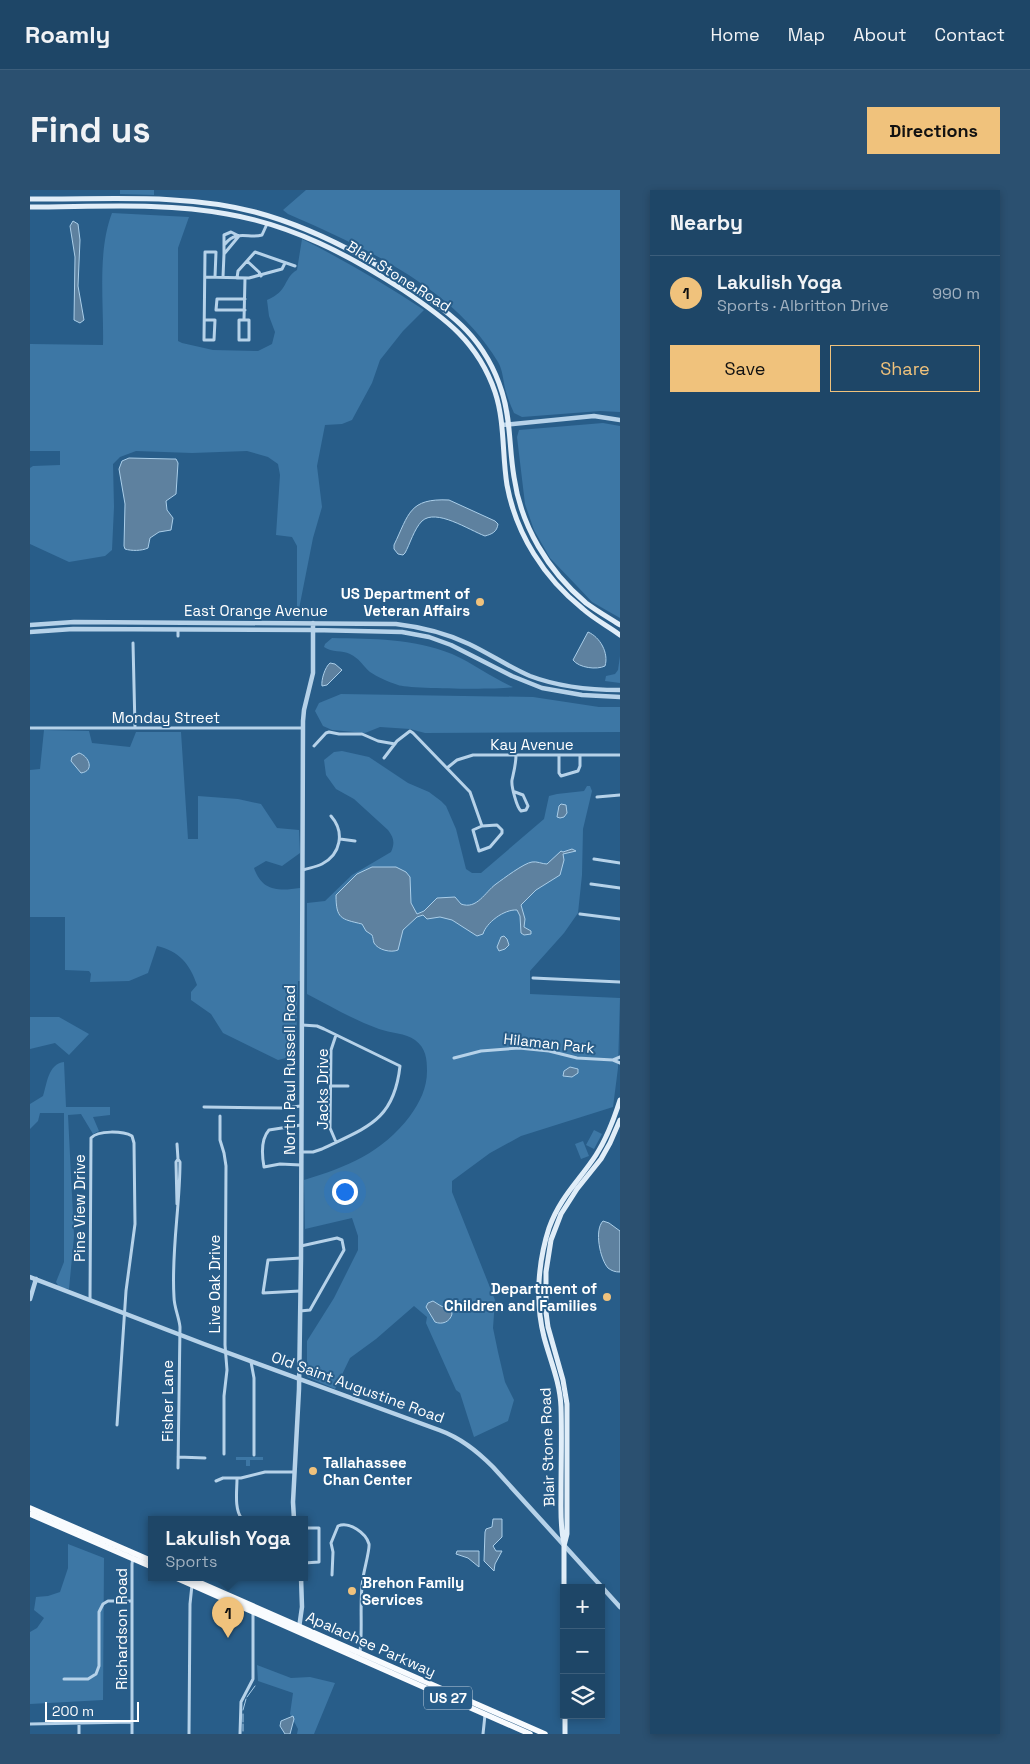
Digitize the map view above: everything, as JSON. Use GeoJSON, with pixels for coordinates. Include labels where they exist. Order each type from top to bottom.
{"type":"FeatureCollection","features":[{"type":"Feature","properties":{"kind":"main road","name":"Blair Stone Road"},"geometry":{"type":"LineString","coordinates":[[30,199],[192,201],[254,212],[290,222],[321,235],[364,257],[422,294],[462,324],[482,349],[493,367],[501,388],[510,424],[514,477],[520,504],[538,546],[561,578],[588,604],[620,625]]}},
{"type":"Feature","properties":{"kind":"main road","name":"Blair Stone Road"},"geometry":{"type":"LineString","coordinates":[[30,206],[194,209],[267,223],[318,242],[352,258],[445,319],[475,352],[494,390],[502,425],[507,485],[514,512],[532,551],[556,584],[583,610],[620,635]]}},
{"type":"Feature","properties":{"kind":"main road"},"geometry":{"type":"LineString","coordinates":[[418,300],[422,294]]}},
{"type":"Feature","properties":{"kind":"main road"},"geometry":{"type":"LineString","coordinates":[[556,584],[561,578]]}},
{"type":"Feature","properties":{"kind":"main road","name":"Blair Stone Road"},"geometry":{"type":"LineString","coordinates":[[598,1158],[613,1123],[620,1100]]}},
{"type":"Feature","properties":{"kind":"main road","name":"Blair Stone Road"},"geometry":{"type":"LineString","coordinates":[[564,1584],[564,1546],[567,1534],[564,1490],[566,1404],[543,1313],[544,1261],[559,1213],[570,1188],[610,1144],[620,1120]]}},
{"type":"Feature","properties":{"kind":"main road"},"geometry":{"type":"LineString","coordinates":[[30,1508],[134,1556],[148,1565]]}},
{"type":"Feature","properties":{"kind":"main road"},"geometry":{"type":"LineString","coordinates":[[30,1514],[148,1560]]}},
{"type":"Feature","properties":{"kind":"main road"},"geometry":{"type":"LineString","coordinates":[[183,1581],[237,1602]]}},
{"type":"Feature","properties":{"kind":"main road"},"geometry":{"type":"LineString","coordinates":[[192,1585],[200,1582]]}},
{"type":"Feature","properties":{"kind":"main road","name":"Apalachee Parkway"},"geometry":{"type":"LineString","coordinates":[[200,1582],[253,1612],[299,1629]]}},
{"type":"Feature","properties":{"kind":"main road","name":"Apalachee Parkway"},"geometry":{"type":"LineString","coordinates":[[237,1602],[359,1655],[411,1682],[454,1697],[544,1734]]}},
{"type":"Feature","properties":{"kind":"main road","name":"Apalachee Parkway"},"geometry":{"type":"LineString","coordinates":[[359,1655],[372,1658],[418,1678],[485,1714],[530,1734]]}},
{"type":"Feature","properties":{"kind":"main road"},"geometry":{"type":"LineString","coordinates":[[411,1682],[418,1678]]}},
{"type":"Feature","properties":{"kind":"main road"},"geometry":{"type":"LineString","coordinates":[[564,1719],[564,1734]]}},
{"type":"Feature","properties":{"kind":"street"},"geometry":{"type":"LineString","coordinates":[[225,244],[234,237],[246,234],[262,236],[267,223]]}},
{"type":"Feature","properties":{"kind":"street"},"geometry":{"type":"LineString","coordinates":[[223,277],[224,238],[226,233],[231,232],[239,236]]}},
{"type":"Feature","properties":{"kind":"street"},"geometry":{"type":"LineString","coordinates":[[224,254],[239,236]]}},
{"type":"Feature","properties":{"kind":"street"},"geometry":{"type":"LineString","coordinates":[[225,244],[229,247]]}},
{"type":"Feature","properties":{"kind":"street"},"geometry":{"type":"LineString","coordinates":[[204,320],[214,320],[214,340],[204,340],[204,320],[206,252],[216,252],[215,277]]}},
{"type":"Feature","properties":{"kind":"street"},"geometry":{"type":"LineString","coordinates":[[237,278],[238,271],[257,252],[295,266]]}},
{"type":"Feature","properties":{"kind":"street"},"geometry":{"type":"LineString","coordinates":[[247,261],[259,272],[260,276]]}},
{"type":"Feature","properties":{"kind":"street"},"geometry":{"type":"LineString","coordinates":[[205,277],[245,278],[260,276],[282,269],[285,263]]}},
{"type":"Feature","properties":{"kind":"street"},"geometry":{"type":"LineString","coordinates":[[244,320],[245,278]]}},
{"type":"Feature","properties":{"kind":"street"},"geometry":{"type":"LineString","coordinates":[[244,310],[216,310],[216,299],[245,299]]}},
{"type":"Feature","properties":{"kind":"street"},"geometry":{"type":"LineString","coordinates":[[239,320],[244,320],[249,320],[249,340],[238,340],[239,320]]}},
{"type":"Feature","properties":{"kind":"street"},"geometry":{"type":"LineString","coordinates":[[502,425],[594,416],[620,420]]}},
{"type":"Feature","properties":{"kind":"street","name":"East Orange Avenue"},"geometry":{"type":"LineString","coordinates":[[30,625],[61,622],[375,623],[407,625],[439,633],[467,643],[509,666],[540,680],[573,687],[620,690]]}},
{"type":"Feature","properties":{"kind":"street"},"geometry":{"type":"LineString","coordinates":[[178,622],[178,636]]}},
{"type":"Feature","properties":{"kind":"street","name":"North Paul Russell Road"},"geometry":{"type":"LineString","coordinates":[[294,1516],[301,1258],[303,728],[304,710],[313,673],[313,623]]}},
{"type":"Feature","properties":{"kind":"street","name":"East Orange Avenue"},"geometry":{"type":"LineString","coordinates":[[30,632],[58,629],[402,632],[429,637],[464,650],[512,676],[542,688],[582,696],[620,697]]}},
{"type":"Feature","properties":{"kind":"street"},"geometry":{"type":"LineString","coordinates":[[133,643],[135,728]]}},
{"type":"Feature","properties":{"kind":"street"},"geometry":{"type":"LineString","coordinates":[[464,650],[467,643]]}},
{"type":"Feature","properties":{"kind":"street","name":"Monday Street"},"geometry":{"type":"LineString","coordinates":[[30,728],[303,728]]}},
{"type":"Feature","properties":{"kind":"street"},"geometry":{"type":"LineString","coordinates":[[384,758],[410,731],[470,792],[482,826]]}},
{"type":"Feature","properties":{"kind":"street"},"geometry":{"type":"LineString","coordinates":[[314,746],[329,732],[362,734],[378,741],[396,744]]}},
{"type":"Feature","properties":{"kind":"street"},"geometry":{"type":"LineString","coordinates":[[515,792],[523,795],[528,806],[526,810],[521,811],[518,808],[515,792],[512,788],[516,755]]}},
{"type":"Feature","properties":{"kind":"street"},"geometry":{"type":"LineString","coordinates":[[559,755],[559,773],[561,776],[578,771],[580,755]]}},
{"type":"Feature","properties":{"kind":"street","name":"Kay Avenue"},"geometry":{"type":"LineString","coordinates":[[447,768],[467,756],[620,755]]}},
{"type":"Feature","properties":{"kind":"street"},"geometry":{"type":"LineString","coordinates":[[597,797],[620,795]]}},
{"type":"Feature","properties":{"kind":"street"},"geometry":{"type":"LineString","coordinates":[[303,870],[326,861],[336,851],[340,839],[338,826],[331,816]]}},
{"type":"Feature","properties":{"kind":"street"},"geometry":{"type":"LineString","coordinates":[[497,825],[502,830],[502,833],[490,847],[478,851],[473,830],[482,826],[497,825]]}},
{"type":"Feature","properties":{"kind":"street"},"geometry":{"type":"LineString","coordinates":[[340,839],[355,841]]}},
{"type":"Feature","properties":{"kind":"street"},"geometry":{"type":"LineString","coordinates":[[594,860],[620,863]]}},
{"type":"Feature","properties":{"kind":"street"},"geometry":{"type":"LineString","coordinates":[[591,884],[620,888]]}},
{"type":"Feature","properties":{"kind":"street"},"geometry":{"type":"LineString","coordinates":[[580,914],[620,919]]}},
{"type":"Feature","properties":{"kind":"street"},"geometry":{"type":"LineString","coordinates":[[533,978],[620,982]]}},
{"type":"Feature","properties":{"kind":"street"},"geometry":{"type":"LineString","coordinates":[[301,1152],[318,1151],[370,1124],[384,1112],[395,1093],[400,1066],[317,1026],[302,1025]]}},
{"type":"Feature","properties":{"kind":"street","name":"Jacks Drive"},"geometry":{"type":"LineString","coordinates":[[336,1035],[331,1050],[330,1128],[336,1142]]}},
{"type":"Feature","properties":{"kind":"street","name":"Hilaman Park"},"geometry":{"type":"LineString","coordinates":[[454,1058],[482,1051],[513,1048],[549,1052],[577,1058],[613,1060],[620,1063]]}},
{"type":"Feature","properties":{"kind":"street","name":"Hilaman Park"},"geometry":{"type":"LineString","coordinates":[[613,1060],[620,1057]]}},
{"type":"Feature","properties":{"kind":"street"},"geometry":{"type":"LineString","coordinates":[[331,1086],[348,1086]]}},
{"type":"Feature","properties":{"kind":"street"},"geometry":{"type":"LineString","coordinates":[[204,1108],[284,1108],[301,1106]]}},
{"type":"Feature","properties":{"kind":"street","name":"Live Oak Drive"},"geometry":{"type":"LineString","coordinates":[[220,1116],[220,1140],[226,1166],[225,1352],[227,1370],[224,1396],[224,1454]]}},
{"type":"Feature","properties":{"kind":"street"},"geometry":{"type":"LineString","coordinates":[[301,1125],[269,1130],[264,1139],[263,1154],[264,1167],[280,1164],[301,1165]]}},
{"type":"Feature","properties":{"kind":"street","name":"Pine View Drive"},"geometry":{"type":"LineString","coordinates":[[90,1300],[91,1141],[96,1134],[128,1134],[132,1136],[134,1143],[135,1216],[125,1313]]}},
{"type":"Feature","properties":{"kind":"street","name":"Fisher Lane"},"geometry":{"type":"LineString","coordinates":[[177,1144],[180,1162],[180,1193],[174,1251],[174,1299],[180,1320],[178,1468]]}},
{"type":"Feature","properties":{"kind":"street"},"geometry":{"type":"LineString","coordinates":[[300,1311],[310,1310],[344,1250],[342,1240],[337,1238],[301,1246]]}},
{"type":"Feature","properties":{"kind":"street"},"geometry":{"type":"LineString","coordinates":[[300,1291],[263,1293],[268,1260],[301,1258]]}},
{"type":"Feature","properties":{"kind":"street","name":"Old Saint Augustine Road"},"geometry":{"type":"LineString","coordinates":[[30,1277],[225,1352],[439,1430],[465,1442],[494,1468],[620,1607]]}},
{"type":"Feature","properties":{"kind":"street"},"geometry":{"type":"LineString","coordinates":[[30,1299],[36,1279]]}},
{"type":"Feature","properties":{"kind":"street"},"geometry":{"type":"LineString","coordinates":[[118,1424],[125,1313]]}},
{"type":"Feature","properties":{"kind":"street"},"geometry":{"type":"LineString","coordinates":[[251,1361],[254,1378],[254,1455]]}},
{"type":"Feature","properties":{"kind":"street"},"geometry":{"type":"LineString","coordinates":[[178,1457],[206,1458]]}},
{"type":"Feature","properties":{"kind":"street"},"geometry":{"type":"LineString","coordinates":[[216,1481],[223,1478],[238,1478],[265,1472],[295,1472]]}},
{"type":"Feature","properties":{"kind":"street"},"geometry":{"type":"LineString","coordinates":[[238,1478],[240,1516]]}},
{"type":"Feature","properties":{"kind":"street"},"geometry":{"type":"LineString","coordinates":[[332,1574],[333,1552],[331,1543],[338,1526],[342,1524],[354,1527],[368,1541],[370,1548],[364,1567],[359,1655]]}},
{"type":"Feature","properties":{"kind":"street"},"geometry":{"type":"LineString","coordinates":[[308,1528],[320,1528],[319,1562],[308,1563]]}},
{"type":"Feature","properties":{"kind":"street","name":"Richardson Road"},"geometry":{"type":"LineString","coordinates":[[132,1734],[134,1556]]}},
{"type":"Feature","properties":{"kind":"street"},"geometry":{"type":"LineString","coordinates":[[299,1629],[302,1607],[301,1581]]}},
{"type":"Feature","properties":{"kind":"street"},"geometry":{"type":"LineString","coordinates":[[189,1734],[190,1590],[192,1585]]}},
{"type":"Feature","properties":{"kind":"street"},"geometry":{"type":"LineString","coordinates":[[64,1679],[88,1679],[96,1674],[99,1666],[100,1608],[108,1601],[132,1601]]}},
{"type":"Feature","properties":{"kind":"street"},"geometry":{"type":"LineString","coordinates":[[240,1734],[241,1702],[253,1679],[253,1612]]}},
{"type":"Feature","properties":{"kind":"street"},"geometry":{"type":"LineString","coordinates":[[483,1734],[485,1714]]}},
{"type":"Feature","properties":{"kind":"street"},"geometry":{"type":"LineString","coordinates":[[30,1724],[132,1722]]}},
{"type":"Feature","properties":{"kind":"street"},"geometry":{"type":"LineString","coordinates":[[79,1723],[79,1734]]}},
{"type":"Feature","properties":{"kind":"shaded area"},"geometry":{"type":"Polygon","coordinates":[[[120,190],[154,190],[154,195],[120,194],[120,190]]]}},
{"type":"Feature","properties":{"kind":"shaded area"},"geometry":{"type":"Polygon","coordinates":[[[306,190],[620,190],[620,412],[600,411],[522,417],[514,413],[498,362],[479,336],[457,312],[432,291],[376,256],[283,210],[306,190]]]}},
{"type":"Feature","properties":{"kind":"shaded area"},"geometry":{"type":"Polygon","coordinates":[[[112,213],[189,217],[178,248],[178,341],[182,343],[213,350],[258,351],[272,344],[275,332],[269,316],[267,300],[279,293],[297,270],[302,239],[364,273],[424,310],[403,331],[380,360],[372,383],[352,420],[342,424],[325,425],[317,466],[322,507],[313,538],[297,619],[297,546],[292,537],[276,535],[280,475],[278,464],[268,457],[247,451],[192,453],[136,451],[120,457],[113,464],[112,550],[105,556],[69,562],[30,544],[30,468],[33,466],[60,465],[60,451],[30,451],[30,344],[103,345],[102,278],[104,244],[112,213]]]}},
{"type":"Feature","properties":{"kind":"shaded area"},"geometry":{"type":"Polygon","coordinates":[[[73,221],[78,224],[80,240],[78,286],[84,320],[80,323],[74,320],[75,257],[70,226],[73,221]]]}},
{"type":"Feature","properties":{"kind":"shaded area"},"geometry":{"type":"Polygon","coordinates":[[[603,423],[620,426],[620,618],[592,602],[550,558],[534,530],[525,504],[517,437],[519,430],[603,423]]]}},
{"type":"Feature","properties":{"kind":"shaded area"},"geometry":{"type":"Polygon","coordinates":[[[129,458],[176,459],[178,463],[176,494],[166,501],[167,510],[173,518],[171,530],[159,532],[150,538],[148,548],[140,550],[125,549],[124,546],[125,504],[119,469],[122,461],[129,458]]]}},
{"type":"Feature","properties":{"kind":"shaded area"},"geometry":{"type":"Polygon","coordinates":[[[449,500],[495,521],[498,524],[497,529],[485,536],[444,518],[428,518],[422,521],[417,528],[405,553],[403,555],[398,554],[394,549],[394,545],[412,510],[426,502],[449,500]]]}},
{"type":"Feature","properties":{"kind":"shaded area"},"geometry":{"type":"Polygon","coordinates":[[[588,632],[600,642],[605,651],[605,666],[588,668],[579,665],[573,660],[588,632]]]}},
{"type":"Feature","properties":{"kind":"shaded area"},"geometry":{"type":"Polygon","coordinates":[[[332,638],[393,640],[437,649],[460,658],[513,687],[456,689],[398,685],[373,674],[350,654],[324,647],[332,638]]]}},
{"type":"Feature","properties":{"kind":"shaded area"},"geometry":{"type":"Polygon","coordinates":[[[620,656],[620,683],[605,681],[606,676],[615,674],[618,670],[620,656]]]}},
{"type":"Feature","properties":{"kind":"shaded area"},"geometry":{"type":"Polygon","coordinates":[[[330,663],[335,664],[342,670],[327,685],[322,686],[326,667],[330,663]]]}},
{"type":"Feature","properties":{"kind":"shaded area"},"geometry":{"type":"Polygon","coordinates":[[[341,694],[533,697],[599,707],[620,707],[620,732],[425,733],[410,729],[380,727],[365,733],[332,730],[323,726],[315,711],[319,703],[341,694]]]}},
{"type":"Feature","properties":{"kind":"shaded area"},"geometry":{"type":"Polygon","coordinates":[[[44,730],[89,731],[92,743],[130,747],[136,732],[181,732],[188,839],[198,839],[198,796],[238,799],[261,804],[277,828],[299,830],[300,853],[282,866],[266,861],[254,868],[257,876],[267,886],[286,890],[300,888],[300,981],[298,981],[296,1047],[286,1058],[278,1060],[223,1033],[211,1014],[191,1000],[191,992],[197,985],[187,965],[172,951],[165,948],[157,946],[148,973],[129,981],[90,982],[91,974],[89,971],[65,970],[65,917],[30,917],[30,770],[40,769],[44,730]]]}},
{"type":"Feature","properties":{"kind":"shaded area"},"geometry":{"type":"Polygon","coordinates":[[[342,751],[369,757],[408,783],[429,792],[441,801],[446,806],[456,829],[466,869],[472,873],[481,873],[544,819],[549,796],[584,791],[587,786],[590,786],[592,791],[583,829],[582,875],[578,913],[564,933],[530,971],[530,994],[620,998],[618,1068],[613,1107],[521,1136],[490,1153],[452,1181],[452,1192],[495,1300],[493,1328],[505,1382],[514,1400],[508,1421],[474,1437],[460,1393],[456,1390],[426,1323],[427,1317],[414,1306],[376,1339],[350,1358],[335,1389],[307,1377],[307,1341],[334,1298],[358,1250],[358,1236],[352,1218],[305,1229],[304,1180],[349,1164],[388,1140],[414,1111],[422,1095],[427,1077],[425,1054],[422,1047],[415,1040],[370,1025],[342,1013],[307,994],[307,903],[325,901],[352,875],[391,852],[393,846],[393,838],[388,830],[354,799],[336,789],[326,775],[324,760],[334,752],[342,751]]]}},
{"type":"Feature","properties":{"kind":"shaded area"},"geometry":{"type":"Polygon","coordinates":[[[79,753],[86,757],[89,763],[88,769],[81,773],[71,761],[72,757],[79,753]]]}},
{"type":"Feature","properties":{"kind":"shaded area"},"geometry":{"type":"Polygon","coordinates":[[[561,804],[566,805],[567,813],[564,817],[560,818],[557,817],[561,804]]]}},
{"type":"Feature","properties":{"kind":"shaded area"},"geometry":{"type":"Polygon","coordinates":[[[572,849],[576,851],[563,854],[564,860],[560,875],[536,890],[521,905],[525,919],[524,927],[531,931],[531,934],[524,935],[521,933],[520,916],[517,910],[501,914],[488,925],[483,934],[477,936],[452,920],[440,917],[427,919],[423,915],[417,917],[403,930],[398,950],[388,951],[374,943],[372,935],[366,931],[362,924],[341,917],[337,909],[336,895],[357,874],[372,867],[396,867],[406,872],[410,877],[411,903],[417,914],[424,911],[437,898],[455,897],[461,904],[472,905],[496,884],[524,865],[534,862],[547,864],[561,851],[572,849]]]}},
{"type":"Feature","properties":{"kind":"shaded area"},"geometry":{"type":"Polygon","coordinates":[[[504,936],[509,945],[499,951],[497,947],[501,937],[504,936]]]}},
{"type":"Feature","properties":{"kind":"shaded area"},"geometry":{"type":"Polygon","coordinates":[[[30,1017],[59,1017],[89,1034],[69,1055],[55,1043],[30,1049],[30,1017]]]}},
{"type":"Feature","properties":{"kind":"shaded area"},"geometry":{"type":"Polygon","coordinates":[[[64,1062],[66,1107],[110,1107],[110,1115],[93,1117],[99,1131],[93,1134],[81,1114],[68,1115],[74,1236],[69,1289],[59,1287],[56,1282],[64,1262],[64,1113],[40,1113],[38,1121],[30,1129],[30,1104],[43,1096],[51,1070],[64,1062]]]}},
{"type":"Feature","properties":{"kind":"shaded area"},"geometry":{"type":"Polygon","coordinates":[[[570,1067],[578,1069],[578,1073],[572,1077],[563,1076],[564,1071],[570,1067]]]}},
{"type":"Feature","properties":{"kind":"shaded area"},"geometry":{"type":"Polygon","coordinates":[[[594,1130],[602,1134],[594,1149],[586,1145],[594,1130]]]}},
{"type":"Feature","properties":{"kind":"shaded area"},"geometry":{"type":"Polygon","coordinates":[[[583,1141],[589,1156],[581,1159],[575,1144],[583,1141]]]}},
{"type":"Feature","properties":{"kind":"shaded area"},"geometry":{"type":"Polygon","coordinates":[[[603,1221],[620,1231],[620,1272],[608,1268],[603,1258],[599,1244],[599,1231],[603,1221]]]}},
{"type":"Feature","properties":{"kind":"shaded area"},"geometry":{"type":"Polygon","coordinates":[[[433,1301],[451,1310],[452,1314],[448,1321],[435,1322],[426,1307],[428,1303],[433,1301]]]}},
{"type":"Feature","properties":{"kind":"shaded area"},"geometry":{"type":"Polygon","coordinates":[[[236,1457],[263,1457],[263,1460],[250,1460],[250,1466],[246,1466],[246,1460],[236,1460],[236,1457]]]}},
{"type":"Feature","properties":{"kind":"shaded area"},"geometry":{"type":"Polygon","coordinates":[[[493,1519],[502,1519],[502,1537],[493,1546],[496,1551],[502,1551],[495,1564],[494,1571],[484,1561],[485,1532],[486,1529],[492,1527],[493,1519]]]}},
{"type":"Feature","properties":{"kind":"shaded area"},"geometry":{"type":"Polygon","coordinates":[[[68,1544],[104,1558],[103,1700],[30,1704],[30,1632],[37,1628],[44,1618],[34,1610],[36,1597],[60,1592],[68,1568],[68,1544]]]}},
{"type":"Feature","properties":{"kind":"shaded area"},"geometry":{"type":"Polygon","coordinates":[[[457,1551],[479,1551],[479,1567],[468,1558],[456,1554],[457,1551]]]}},
{"type":"Feature","properties":{"kind":"shaded area"},"geometry":{"type":"Polygon","coordinates":[[[257,1665],[291,1678],[310,1677],[335,1683],[314,1734],[297,1734],[298,1729],[290,1714],[293,1693],[258,1681],[257,1665]]]}},
{"type":"Feature","properties":{"kind":"shaded area"},"geometry":{"type":"Polygon","coordinates":[[[293,1716],[290,1734],[285,1734],[280,1726],[281,1721],[293,1716]]]}},
{"type":"Feature","properties":{"kind":"waterway"},"geometry":{"type":"LineString","coordinates":[[247,1697],[255,1686]]}},
{"type":"Feature","properties":{"kind":"waterway"},"geometry":{"type":"LineString","coordinates":[[243,1710],[246,1699]]}},
{"type":"Feature","properties":{"kind":"waterway"},"geometry":{"type":"LineString","coordinates":[[243,1714],[243,1722]]}},
{"type":"Feature","properties":{"kind":"waterway"},"geometry":{"type":"LineString","coordinates":[[243,1724],[243,1731]]}},
{"type":"Feature","properties":{"kind":"place","name":"US Department of Veteran Affairs"},"geometry":{"type":"Point","coordinates":[480,602]}},
{"type":"Feature","properties":{"kind":"place","name":"Department of Children and Families"},"geometry":{"type":"Point","coordinates":[607,1297]}},
{"type":"Feature","properties":{"kind":"place","name":"Tallahassee Chan Center"},"geometry":{"type":"Point","coordinates":[313,1471]}},
{"type":"Feature","properties":{"kind":"place","name":"Brehon Family Services"},"geometry":{"type":"Point","coordinates":[352,1591]}},
{"type":"Feature","properties":{"kind":"place","name":"Lakulish Yoga"},"geometry":{"type":"Point","coordinates":[228,1638]}}]}
